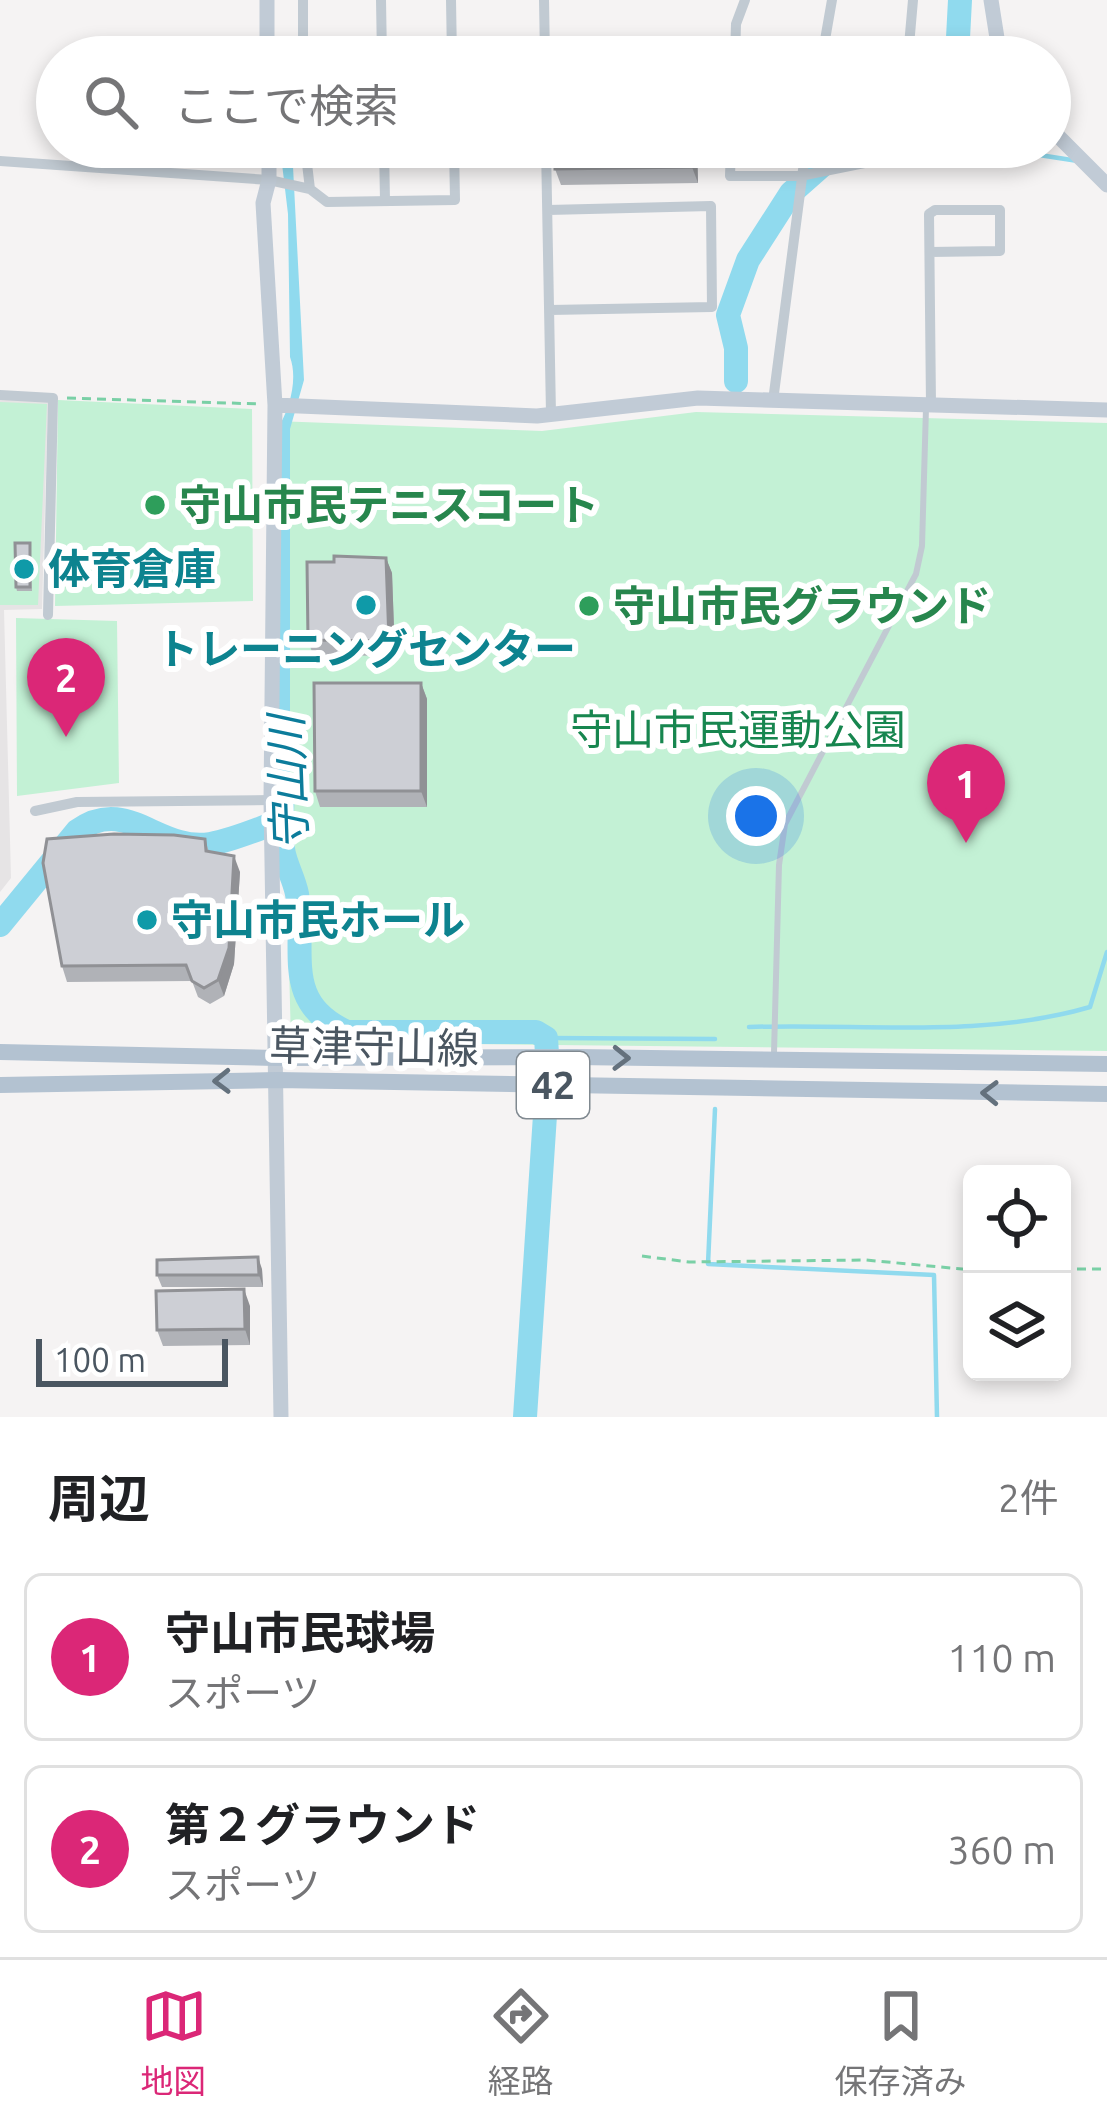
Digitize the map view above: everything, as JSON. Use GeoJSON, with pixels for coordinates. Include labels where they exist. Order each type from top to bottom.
{"type":"FeatureCollection","features":[{"type":"Feature","properties":{"kind":"main road","name":"草津守山線"},"geometry":{"type":"LineString","coordinates":[[0,1052],[1107,1064]]}},
{"type":"Feature","properties":{"kind":"main road","name":"草津守山線"},"geometry":{"type":"LineString","coordinates":[[0,1085],[278,1080],[1107,1094]]}},
{"type":"Feature","properties":{"kind":"street"},"geometry":{"type":"LineString","coordinates":[[267,0],[267,36]]}},
{"type":"Feature","properties":{"kind":"street"},"geometry":{"type":"LineString","coordinates":[[303,36],[304,0]]}},
{"type":"Feature","properties":{"kind":"street"},"geometry":{"type":"LineString","coordinates":[[380,0],[381,36]]}},
{"type":"Feature","properties":{"kind":"street"},"geometry":{"type":"LineString","coordinates":[[451,0],[452,36]]}},
{"type":"Feature","properties":{"kind":"street"},"geometry":{"type":"LineString","coordinates":[[544,0],[544,36]]}},
{"type":"Feature","properties":{"kind":"street"},"geometry":{"type":"LineString","coordinates":[[736,36],[745,0]]}},
{"type":"Feature","properties":{"kind":"street"},"geometry":{"type":"LineString","coordinates":[[826,36],[832,0]]}},
{"type":"Feature","properties":{"kind":"street"},"geometry":{"type":"LineString","coordinates":[[910,36],[913,0]]}},
{"type":"Feature","properties":{"kind":"street"},"geometry":{"type":"LineString","coordinates":[[991,0],[997,36]]}},
{"type":"Feature","properties":{"kind":"street"},"geometry":{"type":"LineString","coordinates":[[1071,149],[1107,185]]}},
{"type":"Feature","properties":{"kind":"street"},"geometry":{"type":"LineString","coordinates":[[0,161],[36,164]]}},
{"type":"Feature","properties":{"kind":"street"},"geometry":{"type":"LineString","coordinates":[[99,168],[269,180],[310,189],[327,202],[455,200],[454,168]]}},
{"type":"Feature","properties":{"kind":"street"},"geometry":{"type":"LineString","coordinates":[[269,168],[262,203],[275,405],[271,806],[280,1417]]}},
{"type":"Feature","properties":{"kind":"street"},"geometry":{"type":"LineString","coordinates":[[308,168],[310,189]]}},
{"type":"Feature","properties":{"kind":"street"},"geometry":{"type":"LineString","coordinates":[[384,168],[385,202]]}},
{"type":"Feature","properties":{"kind":"street"},"geometry":{"type":"LineString","coordinates":[[547,168],[551,415]]}},
{"type":"Feature","properties":{"kind":"street"},"geometry":{"type":"LineString","coordinates":[[730,168],[730,176],[800,176],[838,168]]}},
{"type":"Feature","properties":{"kind":"street"},"geometry":{"type":"LineString","coordinates":[[773,401],[802,168]]}},
{"type":"Feature","properties":{"kind":"street"},"geometry":{"type":"LineString","coordinates":[[548,210],[711,206],[712,307],[550,310]]}},
{"type":"Feature","properties":{"kind":"street"},"geometry":{"type":"LineString","coordinates":[[928,405],[929,214],[935,210],[1000,210],[1000,251],[930,252]]}},
{"type":"Feature","properties":{"kind":"street"},"geometry":{"type":"LineString","coordinates":[[0,395],[53,398],[48,615]]}},
{"type":"Feature","properties":{"kind":"street"},"geometry":{"type":"LineString","coordinates":[[275,405],[468,416],[551,415],[698,398],[1107,410]]}},
{"type":"Feature","properties":{"kind":"street"},"geometry":{"type":"LineString","coordinates":[[34,811],[77,802],[271,806]]}},
{"type":"Feature","properties":{"kind":"lane"},"geometry":{"type":"LineString","coordinates":[[774,1053],[778,865],[785,824],[916,574],[922,546],[928,405]]}},
{"type":"Feature","properties":{"kind":"path"},"geometry":{"type":"LineString","coordinates":[[53,398],[275,405]]}},
{"type":"Feature","properties":{"kind":"path"},"geometry":{"type":"LineString","coordinates":[[642,1256],[689,1262],[866,1260],[963,1269]]}},
{"type":"Feature","properties":{"kind":"path"},"geometry":{"type":"LineString","coordinates":[[1071,1269],[1107,1269]]}},
{"type":"Feature","properties":{"kind":"shaded area"},"geometry":{"type":"Polygon","coordinates":[[[0,398],[48,401],[42,609],[4,610],[11,878],[0,892],[0,398]]]}},
{"type":"Feature","properties":{"kind":"green space","name":"守山市民テニスコート"},"geometry":{"type":"Polygon","coordinates":[[[58,400],[252,409],[253,601],[55,606],[58,400]]]}},
{"type":"Feature","properties":{"kind":"green space"},"geometry":{"type":"Polygon","coordinates":[[[0,402],[47,404],[38,605],[0,605],[0,402]]]}},
{"type":"Feature","properties":{"kind":"green space","name":"守山市民運動公園"},"geometry":{"type":"Polygon","coordinates":[[[696,412],[1107,423],[1107,1051],[291,1042],[275,421],[542,431],[696,412]]]}},
{"type":"Feature","properties":{"kind":"green space"},"geometry":{"type":"Polygon","coordinates":[[[16,618],[117,621],[119,783],[17,796],[16,618]]]}},
{"type":"Feature","properties":{"kind":"water"},"geometry":{"type":"Polygon","coordinates":[[[283,168],[293,168],[304,380],[290,429],[290,814],[278,818],[278,428],[293,384],[283,168]]]}},
{"type":"Feature","properties":{"kind":"building","name":"体育倉庫"},"geometry":{"type":"Polygon","coordinates":[[[15,543],[30,543],[30,587],[16,587],[15,543]]]}},
{"type":"Feature","properties":{"kind":"building"},"geometry":{"type":"Polygon","coordinates":[[[334,556],[386,558],[389,641],[308,640],[307,562],[334,562],[334,556]]]}},
{"type":"Feature","properties":{"kind":"building"},"geometry":{"type":"Polygon","coordinates":[[[314,683],[421,683],[421,791],[315,791],[314,683]]]}},
{"type":"Feature","properties":{"kind":"building","name":"守山市民ホール"},"geometry":{"type":"Polygon","coordinates":[[[114,834],[205,839],[206,851],[234,856],[229,948],[218,980],[204,988],[192,981],[186,965],[62,966],[43,863],[47,839],[114,834]]]}},
{"type":"Feature","properties":{"kind":"building"},"geometry":{"type":"Polygon","coordinates":[[[258,1257],[259,1275],[157,1275],[157,1260],[258,1257]]]}},
{"type":"Feature","properties":{"kind":"building"},"geometry":{"type":"Polygon","coordinates":[[[244,1289],[245,1329],[157,1330],[156,1291],[244,1289]]]}},
{"type":"Feature","properties":{"kind":"waterway"},"geometry":{"type":"LineString","coordinates":[[958,36],[960,0]]}},
{"type":"Feature","properties":{"kind":"waterway"},"geometry":{"type":"LineString","coordinates":[[1071,160],[1078,161]]}},
{"type":"Feature","properties":{"kind":"waterway"},"geometry":{"type":"LineString","coordinates":[[736,381],[736,348],[728,315],[748,260],[791,193],[819,168]]}},
{"type":"Feature","properties":{"kind":"waterway","name":"守山川"},"geometry":{"type":"LineString","coordinates":[[283,783],[282,841],[297,894],[304,990],[326,1020],[347,1032],[536,1032],[546,1038],[548,1070],[525,1417]]}},
{"type":"Feature","properties":{"kind":"waterway"},"geometry":{"type":"LineString","coordinates":[[0,925],[77,831],[95,822],[127,821],[174,840],[210,844],[283,820]]}},
{"type":"Feature","properties":{"kind":"waterway"},"geometry":{"type":"LineString","coordinates":[[749,1027],[964,1026],[1049,1017],[1090,1007],[1107,952]]}},
{"type":"Feature","properties":{"kind":"waterway","name":"守山川"},"geometry":{"type":"LineString","coordinates":[[546,1038],[715,1039]]}},
{"type":"Feature","properties":{"kind":"waterway","name":"守山川"},"geometry":{"type":"LineString","coordinates":[[715,1109],[708,1264],[934,1275],[937,1417]]}},
{"type":"Feature","properties":{"kind":"place","name":"守山市民テニスコート"},"geometry":{"type":"Point","coordinates":[155,505]}},
{"type":"Feature","properties":{"kind":"place","name":"体育倉庫"},"geometry":{"type":"Point","coordinates":[24,569]}},
{"type":"Feature","properties":{"kind":"place","name":"トレーニングセンター"},"geometry":{"type":"Point","coordinates":[366,605]}},
{"type":"Feature","properties":{"kind":"place","name":"守山市民グラウンド"},"geometry":{"type":"Point","coordinates":[589,606]}},
{"type":"Feature","properties":{"kind":"place","name":"第２グラウンド"},"geometry":{"type":"Point","coordinates":[66,737]}},
{"type":"Feature","properties":{"kind":"place","name":"守山市民球場"},"geometry":{"type":"Point","coordinates":[966,843]}},
{"type":"Feature","properties":{"kind":"place","name":"守山市民ホール"},"geometry":{"type":"Point","coordinates":[147,920]}}]}
